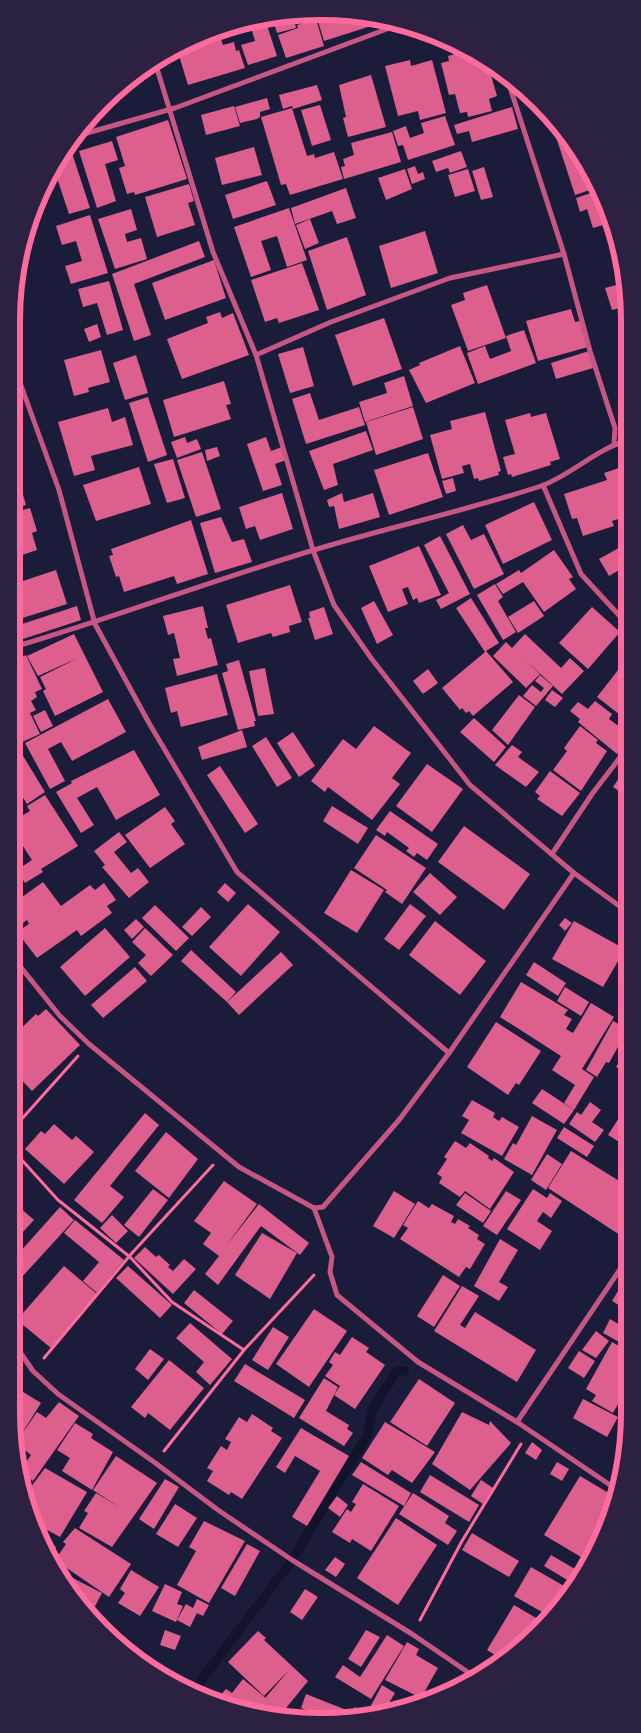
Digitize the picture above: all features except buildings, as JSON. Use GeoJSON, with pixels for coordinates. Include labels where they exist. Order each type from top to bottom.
{"type":"FeatureCollection","features":[{"type":"Feature","properties":{"kind":"street"},"geometry":{"type":"LineString","coordinates":[[86,133],[169,110],[389,28]]}},
{"type":"Feature","properties":{"kind":"street"},"geometry":{"type":"LineString","coordinates":[[158,68],[213,252],[256,355],[313,550],[334,605],[370,658],[470,785],[574,873],[621,907]]}},
{"type":"Feature","properties":{"kind":"street"},"geometry":{"type":"LineString","coordinates":[[510,88],[564,254],[590,350],[615,428],[614,444]]}},
{"type":"Feature","properties":{"kind":"street"},"geometry":{"type":"LineString","coordinates":[[256,355],[331,322],[450,278],[564,254]]}},
{"type":"Feature","properties":{"kind":"street"},"geometry":{"type":"LineString","coordinates":[[20,383],[59,490],[95,624],[149,723],[237,872],[449,1054]]}},
{"type":"Feature","properties":{"kind":"street"},"geometry":{"type":"LineString","coordinates":[[20,645],[95,624],[313,550],[543,485],[614,444],[621,442]]}},
{"type":"Feature","properties":{"kind":"street"},"geometry":{"type":"LineString","coordinates":[[543,485],[581,574],[621,617]]}},
{"type":"Feature","properties":{"kind":"street"},"geometry":{"type":"LineString","coordinates":[[552,854],[592,794],[621,756]]}},
{"type":"Feature","properties":{"kind":"street"},"geometry":{"type":"LineString","coordinates":[[20,966],[60,1016],[89,1044],[239,1166],[314,1208],[323,1207],[399,1120],[449,1054],[574,873]]}},
{"type":"Feature","properties":{"kind":"street"},"geometry":{"type":"LineString","coordinates":[[314,1208],[332,1256],[330,1272],[337,1294],[418,1362],[517,1422],[612,1486]]}},
{"type":"Feature","properties":{"kind":"street"},"geometry":{"type":"LineString","coordinates":[[517,1422],[621,1268]]}},
{"type":"Feature","properties":{"kind":"street"},"geometry":{"type":"LineString","coordinates":[[20,1352],[33,1371],[58,1394],[218,1510],[292,1560],[412,1634],[469,1674]]}},
{"type":"Feature","properties":{"kind":"path"},"geometry":{"type":"LineString","coordinates":[[20,1121],[89,1044]]}},
{"type":"Feature","properties":{"kind":"path"},"geometry":{"type":"LineString","coordinates":[[33,1371],[130,1258],[224,1154]]}},
{"type":"Feature","properties":{"kind":"path"},"geometry":{"type":"LineString","coordinates":[[20,1158],[58,1200],[130,1258],[172,1302],[244,1350]]}},
{"type":"Feature","properties":{"kind":"path"},"geometry":{"type":"LineString","coordinates":[[154,1462],[244,1350],[332,1256]]}},
{"type":"Feature","properties":{"kind":"path"},"geometry":{"type":"LineString","coordinates":[[412,1634],[462,1541],[529,1430]]}},
{"type":"Feature","properties":{"kind":"waterway"},"geometry":{"type":"LineString","coordinates":[[197,1686],[292,1560],[367,1436],[372,1410],[397,1371],[404,1371]]}}]}
